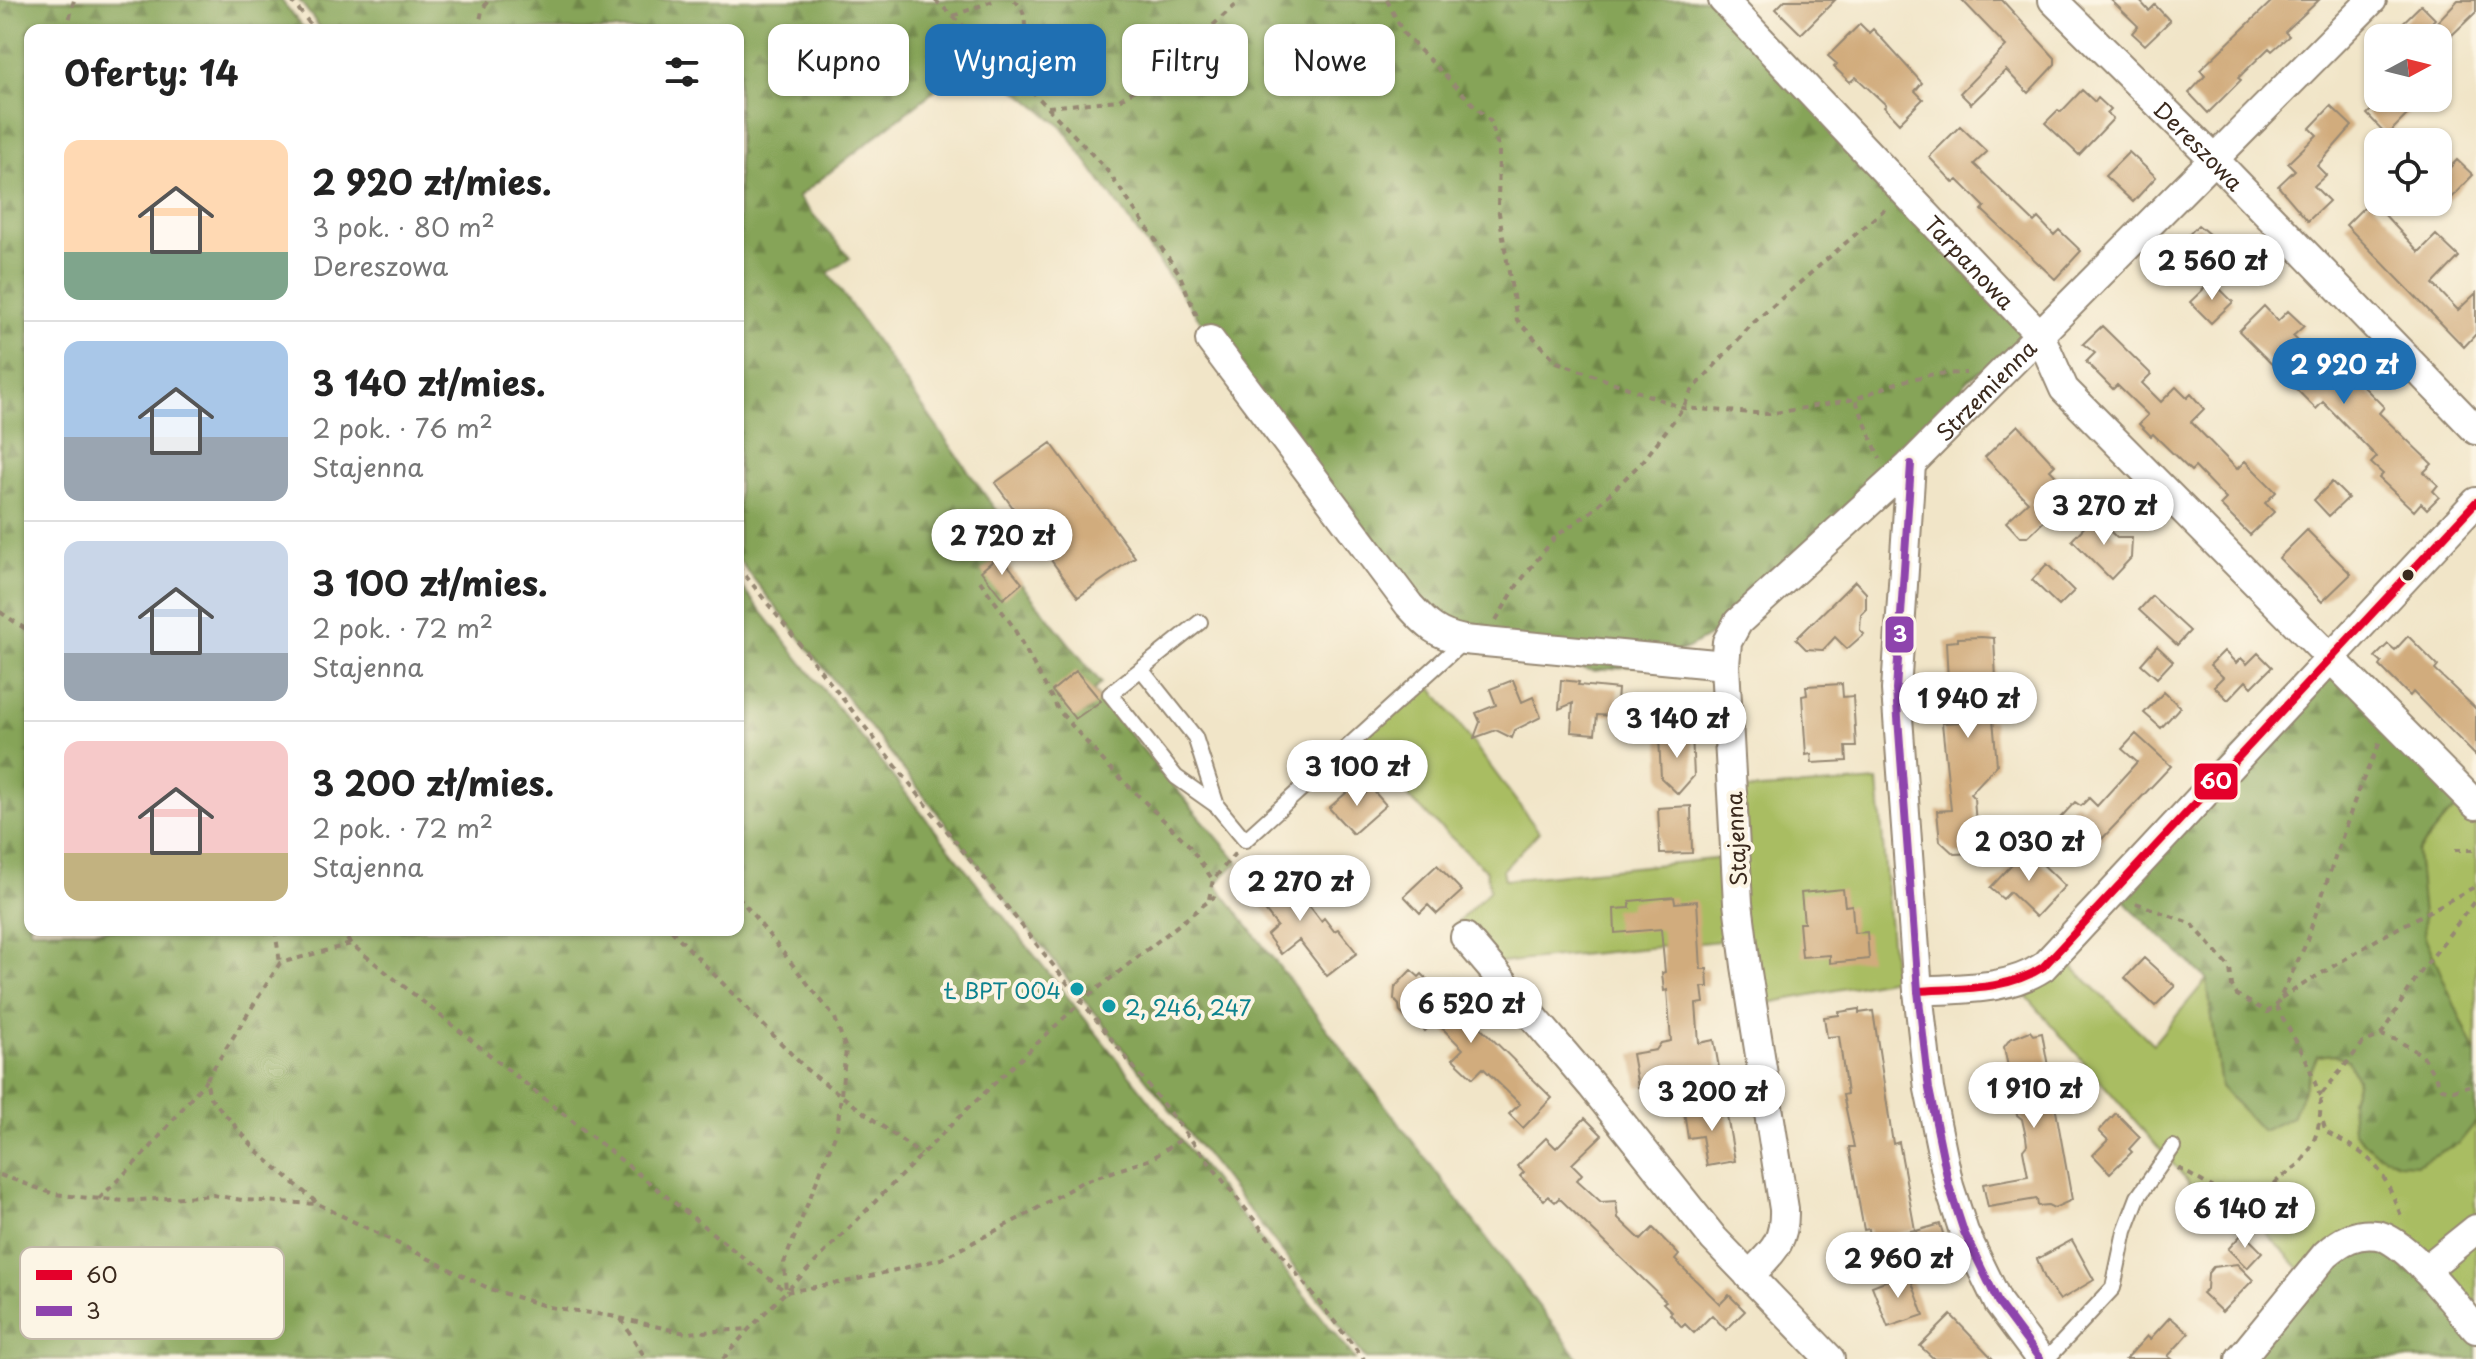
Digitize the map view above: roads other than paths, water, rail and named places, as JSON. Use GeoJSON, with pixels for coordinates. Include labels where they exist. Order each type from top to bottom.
{"type":"FeatureCollection","features":[{"type":"Feature","properties":{"kind":"street","name":"Tarpanowa"},"geometry":{"type":"LineString","coordinates":[[1723,0],[2040,335],[2064,389],[2476,805]]}},
{"type":"Feature","properties":{"kind":"street","name":"Dereszowa"},"geometry":{"type":"LineString","coordinates":[[2053,0],[2215,160],[2476,430]]}},
{"type":"Feature","properties":{"kind":"street","name":"Strzemienna"},"geometry":{"type":"LineString","coordinates":[[1901,474],[2372,0]]}},
{"type":"Feature","properties":{"kind":"street"},"geometry":{"type":"LineString","coordinates":[[1210,340],[1409,605],[1425,623],[1444,636],[1725,665]]}},
{"type":"Feature","properties":{"kind":"street","name":"Stajenna"},"geometry":{"type":"LineString","coordinates":[[1749,1276],[1775,1248],[1785,1230],[1738,903],[1725,665],[1727,642],[1738,622],[1901,474]]}},
{"type":"Feature","properties":{"kind":"street"},"geometry":{"type":"LineString","coordinates":[[1901,474],[1896,690],[1918,991],[1929,1089],[1938,1138],[1964,1232],[1999,1304],[2040,1359]]}},
{"type":"Feature","properties":{"kind":"street"},"geometry":{"type":"LineString","coordinates":[[1918,991],[2008,984],[2026,978],[2043,967],[2476,502]]}},
{"type":"Feature","properties":{"kind":"street"},"geometry":{"type":"LineString","coordinates":[[1465,937],[1592,1086],[1714,1239],[1830,1359]]}},
{"type":"Feature","properties":{"kind":"street"},"geometry":{"type":"LineString","coordinates":[[2425,1270],[2476,1229]]}},
{"type":"Feature","properties":{"kind":"street"},"geometry":{"type":"LineString","coordinates":[[2240,1359],[2326,1254],[2342,1241],[2361,1235],[2379,1235],[2395,1243],[2425,1270],[2476,1329]]}},
{"type":"Feature","properties":{"kind":"lane"},"geometry":{"type":"LineString","coordinates":[[1200,622],[1110,694],[1176,777],[1217,806],[1245,840],[1473,641]]}},
{"type":"Feature","properties":{"kind":"lane"},"geometry":{"type":"LineString","coordinates":[[1141,669],[1195,737],[1217,806]]}},
{"type":"Feature","properties":{"kind":"lane"},"geometry":{"type":"LineString","coordinates":[[2047,1359],[2113,1288],[2125,1231],[2138,1197],[2173,1147]]}},
{"type":"Feature","properties":{"kind":"place","name":"Ł BPT 004"},"geometry":{"type":"Point","coordinates":[1077,989]}},
{"type":"Feature","properties":{"kind":"place","name":"2, 246, 247"},"geometry":{"type":"Point","coordinates":[1109,1006]}}]}
